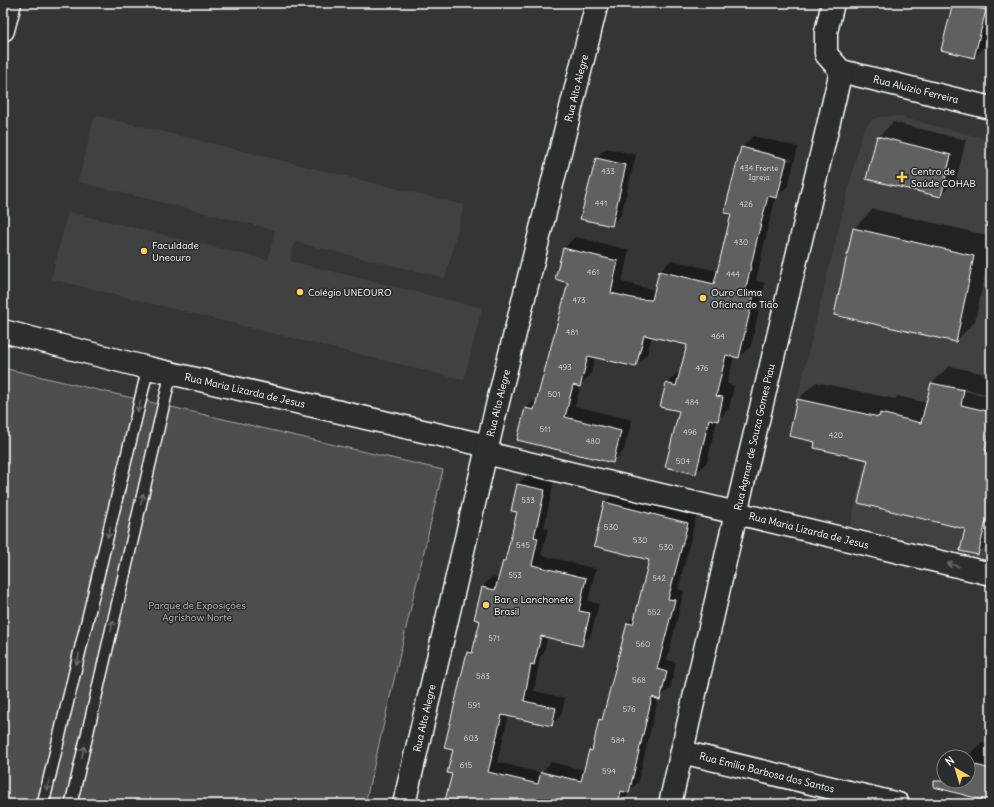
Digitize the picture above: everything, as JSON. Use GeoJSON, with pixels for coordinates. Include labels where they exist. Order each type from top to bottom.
{"type":"FeatureCollection","features":[{"type":"Feature","properties":{"kind":"street"},"geometry":{"type":"LineString","coordinates":[[3,30],[10,3]]}},
{"type":"Feature","properties":{"kind":"street","name":"Rua Alto Alegre"},"geometry":{"type":"LineString","coordinates":[[404,804],[487,450],[597,3]]}},
{"type":"Feature","properties":{"kind":"street"},"geometry":{"type":"LineString","coordinates":[[833,3],[826,32],[826,54],[841,71]]}},
{"type":"Feature","properties":{"kind":"street","name":"Rua Aluizio Ferreira"},"geometry":{"type":"LineString","coordinates":[[841,71],[991,108]]}},
{"type":"Feature","properties":{"kind":"street","name":"Rua Agmar de Souza Gomes Piau"},"geometry":{"type":"LineString","coordinates":[[670,804],[736,512],[841,71]]}},
{"type":"Feature","properties":{"kind":"street","name":"Rua Maria Lizarda de Jesus"},"geometry":{"type":"LineString","coordinates":[[3,331],[148,368],[991,574]]}},
{"type":"Feature","properties":{"kind":"street","name":"Rua Emília Barbosa dos Santos"},"geometry":{"type":"LineString","coordinates":[[682,752],[898,804]]}},
{"type":"Feature","properties":{"kind":"lane"},"geometry":{"type":"LineString","coordinates":[[43,804],[148,368]]}},
{"type":"Feature","properties":{"kind":"lane"},"geometry":{"type":"LineString","coordinates":[[71,804],[171,373]]}},
{"type":"Feature","properties":{"kind":"shaded area","name":"Faculdade Uneouro"},"geometry":{"type":"Polygon","coordinates":[[[95,115],[464,205],[445,278],[295,242],[290,261],[482,308],[464,380],[51,279],[68,212],[268,260],[275,230],[78,182],[95,115]]]}},
{"type":"Feature","properties":{"kind":"shaded area"},"geometry":{"type":"Polygon","coordinates":[[[895,116],[991,140],[991,560],[850,526],[875,416],[797,399],[862,133],[872,120],[879,117],[895,116]]]}},
{"type":"Feature","properties":{"kind":"green space","name":"Parque de Exposições Agrishow Norte"},"geometry":{"type":"Polygon","coordinates":[[[3,368],[443,470],[365,804],[3,804],[3,368]]]}},
{"type":"Feature","properties":{"kind":"building"},"geometry":{"type":"Polygon","coordinates":[[[953,3],[986,10],[974,58],[941,50],[953,3]]]}},
{"type":"Feature","properties":{"kind":"building"},"geometry":{"type":"Polygon","coordinates":[[[877,136],[951,155],[941,197],[866,179],[877,136]]]}},
{"type":"Feature","properties":{"kind":"building"},"geometry":{"type":"Polygon","coordinates":[[[741,147],[787,159],[777,198],[768,196],[758,235],[745,292],[754,294],[739,358],[726,355],[716,396],[723,397],[718,421],[709,419],[696,474],[665,467],[679,411],[660,407],[666,383],[676,386],[687,345],[644,335],[636,367],[588,356],[580,387],[573,385],[565,417],[621,431],[613,463],[517,440],[525,408],[534,410],[568,283],[555,279],[563,248],[618,261],[611,293],[636,299],[652,300],[659,271],[714,284],[731,214],[724,213],[741,147]]]}},
{"type":"Feature","properties":{"kind":"building"},"geometry":{"type":"Polygon","coordinates":[[[596,158],[626,165],[612,226],[580,219],[596,158]]]}},
{"type":"Feature","properties":{"kind":"building"},"geometry":{"type":"Polygon","coordinates":[[[853,228],[974,256],[956,342],[834,315],[853,228]]]}},
{"type":"Feature","properties":{"kind":"building"},"geometry":{"type":"Polygon","coordinates":[[[931,383],[964,390],[961,405],[991,412],[991,424],[985,450],[991,452],[991,522],[986,521],[978,555],[960,551],[965,529],[858,503],[868,460],[814,448],[815,442],[789,436],[797,399],[879,417],[880,413],[921,423],[931,383]]]}},
{"type":"Feature","properties":{"kind":"building"},"geometry":{"type":"Polygon","coordinates":[[[517,484],[545,490],[534,537],[538,538],[532,565],[586,578],[579,611],[590,613],[582,646],[541,636],[534,665],[531,664],[524,701],[556,708],[552,726],[502,715],[488,772],[538,784],[541,772],[581,781],[589,750],[592,751],[599,719],[602,720],[627,623],[633,624],[649,560],[594,546],[604,502],[688,523],[668,599],[675,600],[657,669],[667,672],[660,700],[652,697],[629,793],[621,791],[618,804],[444,804],[452,774],[447,773],[453,750],[444,748],[467,652],[472,653],[480,621],[474,619],[482,587],[495,590],[503,561],[505,561],[517,512],[511,511],[517,484]]]}},
{"type":"Feature","properties":{"kind":"building"},"geometry":{"type":"Polygon","coordinates":[[[976,765],[991,769],[991,802],[942,789],[976,789],[976,765]]]}},
{"type":"Feature","properties":{"kind":"building"},"geometry":{"type":"Polygon","coordinates":[[[934,781],[936,781],[936,788],[934,787],[934,781]]]}},
{"type":"Feature","properties":{"kind":"place","name":"Centro de Saúde COHAB"},"geometry":{"type":"Point","coordinates":[902,177]}},
{"type":"Feature","properties":{"kind":"place","name":"Faculdade Uneouro"},"geometry":{"type":"Point","coordinates":[144,251]}},
{"type":"Feature","properties":{"kind":"place","name":"Colégio UNEOURO"},"geometry":{"type":"Point","coordinates":[300,292]}},
{"type":"Feature","properties":{"kind":"place","name":"Ouro Clima Oficina do Tião"},"geometry":{"type":"Point","coordinates":[703,298]}},
{"type":"Feature","properties":{"kind":"place","name":"Bar e Lanchonete Brasil"},"geometry":{"type":"Point","coordinates":[486,605]}}]}
